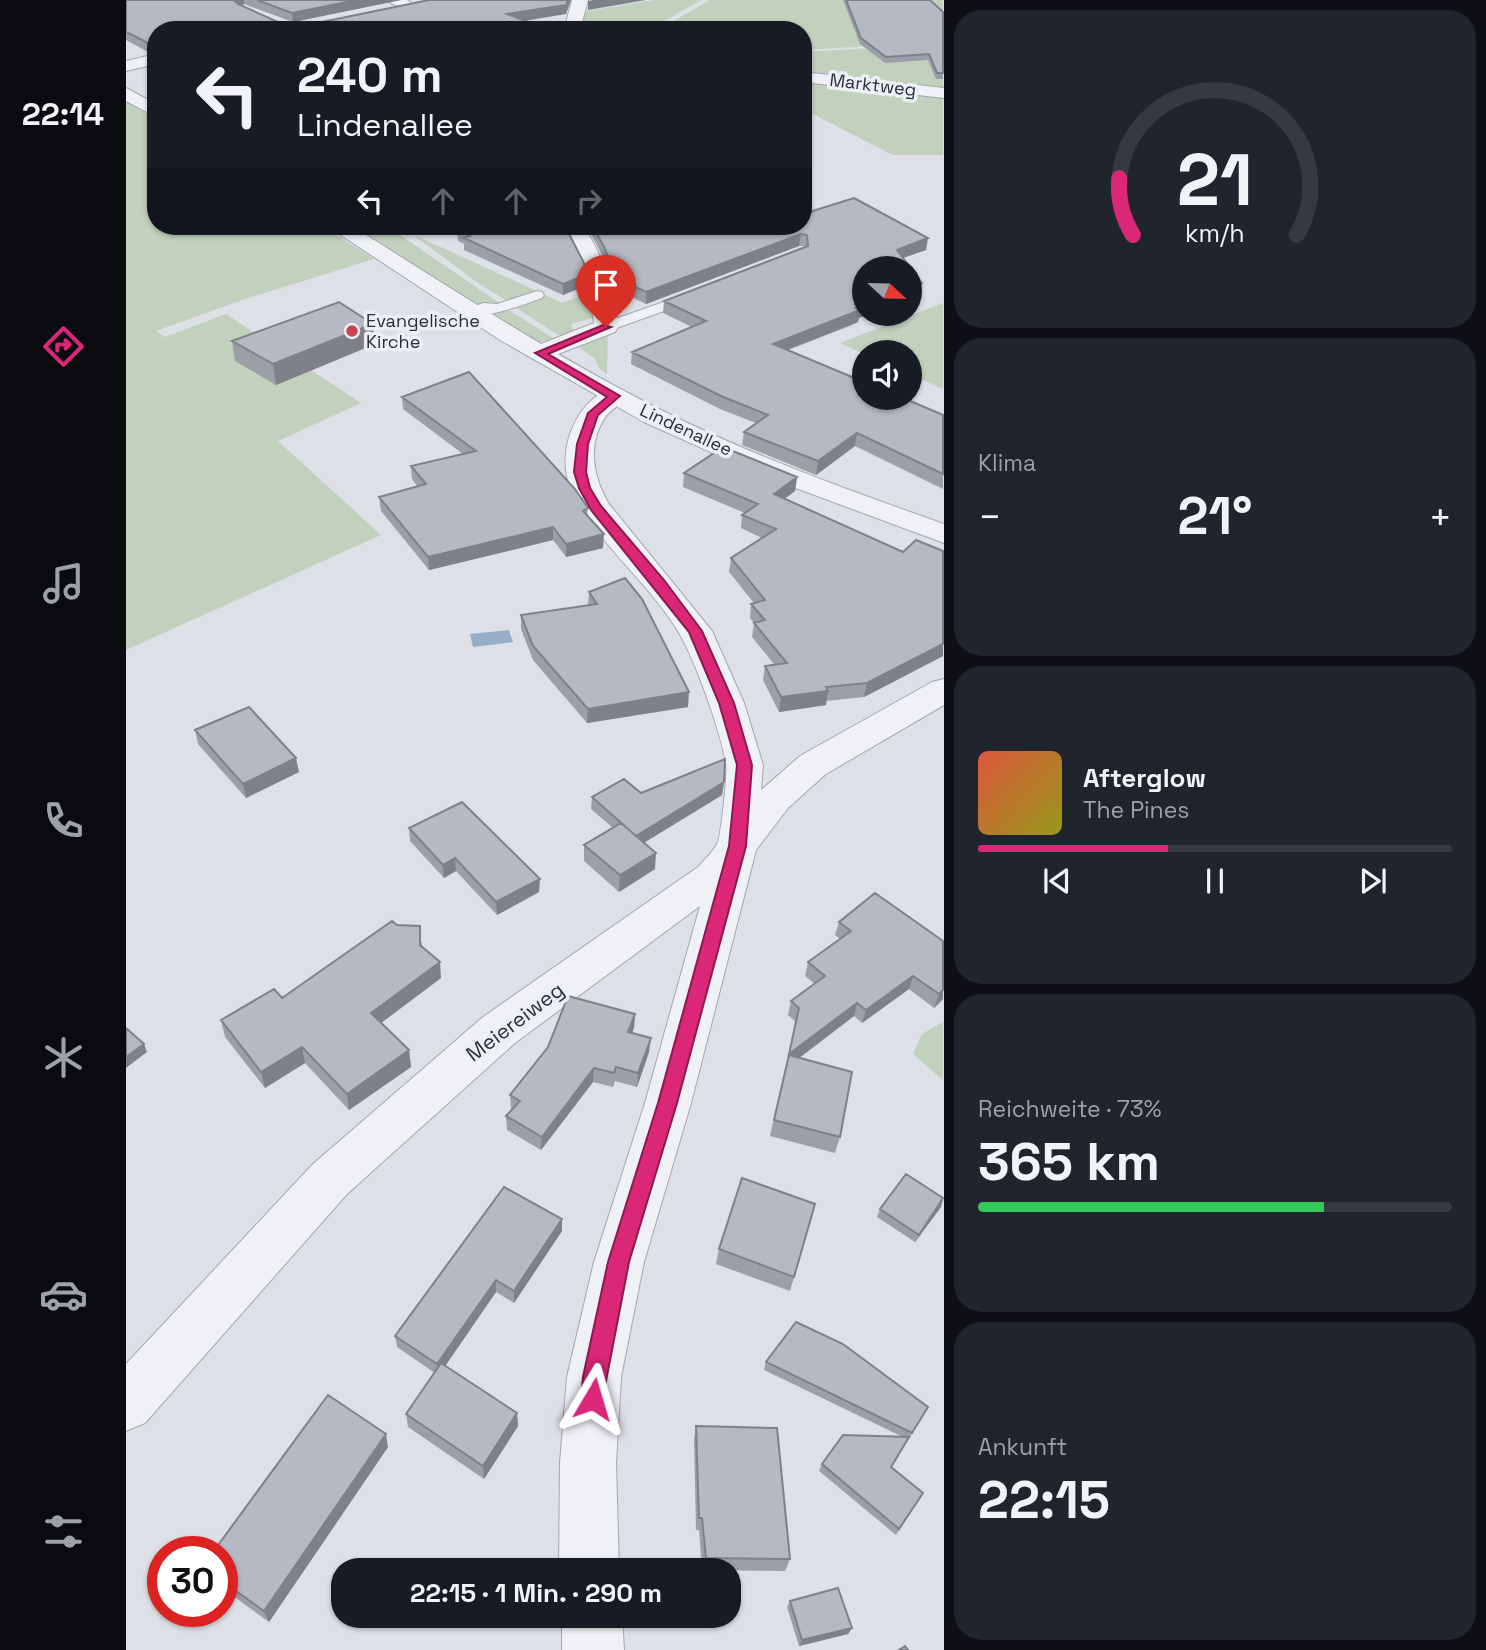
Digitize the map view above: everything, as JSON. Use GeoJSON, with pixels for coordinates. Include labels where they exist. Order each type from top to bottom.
{"type":"FeatureCollection","features":[{"type":"Feature","properties":{"kind":"street"},"geometry":{"type":"LineString","coordinates":[[574,21],[580,0]]}},
{"type":"Feature","properties":{"kind":"street"},"geometry":{"type":"LineString","coordinates":[[394,6],[427,2]]}},
{"type":"Feature","properties":{"kind":"street"},"geometry":{"type":"LineString","coordinates":[[126,65],[147,61]]}},
{"type":"Feature","properties":{"kind":"street","name":"Marktweg"},"geometry":{"type":"LineString","coordinates":[[812,78],[943,93]]}},
{"type":"Feature","properties":{"kind":"street"},"geometry":{"type":"LineString","coordinates":[[126,93],[147,106]]}},
{"type":"Feature","properties":{"kind":"street","name":"Lindenallee"},"geometry":{"type":"LineString","coordinates":[[352,235],[540,353],[614,396],[701,439],[811,486],[943,534]]}},
{"type":"Feature","properties":{"kind":"street"},"geometry":{"type":"LineString","coordinates":[[540,353],[606,327],[603,286],[578,235]]}},
{"type":"Feature","properties":{"kind":"street"},"geometry":{"type":"LineString","coordinates":[[589,1558],[594,1377],[619,1262],[668,1103],[737,846],[745,765],[726,703],[695,631],[596,508],[582,480],[582,444],[593,413],[614,396]]}},
{"type":"Feature","properties":{"kind":"street","name":"Meiereiweg"},"geometry":{"type":"LineString","coordinates":[[126,1404],[330,1179],[499,1030],[712,877],[775,799],[813,765],[943,690]]}},
{"type":"Feature","properties":{"kind":"street"},"geometry":{"type":"LineString","coordinates":[[592,1628],[593,1650]]}},
{"type":"Feature","properties":{"kind":"lane"},"geometry":{"type":"LineString","coordinates":[[606,327],[710,289]]}},
{"type":"Feature","properties":{"kind":"lane"},"geometry":{"type":"LineString","coordinates":[[472,311],[498,309],[537,295]]}},
{"type":"Feature","properties":{"kind":"green space"},"geometry":{"type":"Polygon","coordinates":[[[654,0],[701,0],[665,21],[579,21],[581,12],[654,0]]]}},
{"type":"Feature","properties":{"kind":"green space"},"geometry":{"type":"Polygon","coordinates":[[[710,0],[943,0],[943,42],[812,49],[812,21],[674,21],[710,0]]]}},
{"type":"Feature","properties":{"kind":"green space"},"geometry":{"type":"Polygon","coordinates":[[[943,44],[943,92],[812,77],[812,51],[943,44]]]}},
{"type":"Feature","properties":{"kind":"green space"},"geometry":{"type":"Polygon","coordinates":[[[812,81],[943,95],[943,155],[893,155],[812,114],[812,81]]]}},
{"type":"Feature","properties":{"kind":"green space"},"geometry":{"type":"Polygon","coordinates":[[[126,101],[147,114],[147,235],[336,235],[374,259],[245,299],[156,331],[165,337],[226,314],[361,403],[278,441],[381,535],[126,650],[126,101]]]}},
{"type":"Feature","properties":{"kind":"green space"},"geometry":{"type":"Polygon","coordinates":[[[363,235],[399,235],[502,305],[478,306],[363,235]]]}},
{"type":"Feature","properties":{"kind":"green space"},"geometry":{"type":"Polygon","coordinates":[[[413,235],[537,291],[509,302],[478,283],[413,235]]]}},
{"type":"Feature","properties":{"kind":"green space"},"geometry":{"type":"Polygon","coordinates":[[[599,289],[600,316],[571,324],[574,334],[563,338],[515,307],[545,295],[562,303],[599,289]]]}},
{"type":"Feature","properties":{"kind":"green space"},"geometry":{"type":"Polygon","coordinates":[[[943,303],[943,389],[922,379],[922,340],[852,340],[852,348],[840,343],[884,326],[922,326],[922,311],[943,303]]]}},
{"type":"Feature","properties":{"kind":"green space"},"geometry":{"type":"Polygon","coordinates":[[[510,311],[556,340],[538,342],[488,312],[510,311]]]}},
{"type":"Feature","properties":{"kind":"green space"},"geometry":{"type":"Polygon","coordinates":[[[608,331],[607,374],[599,368],[595,359],[574,344],[608,331]]]}},
{"type":"Feature","properties":{"kind":"green space"},"geometry":{"type":"Polygon","coordinates":[[[943,1022],[943,1080],[913,1054],[922,1034],[943,1022]]]}},
{"type":"Feature","properties":{"kind":"water"},"geometry":{"type":"Polygon","coordinates":[[[509,630],[513,642],[473,647],[470,634],[509,630]]]}},
{"type":"Feature","properties":{"kind":"building"},"geometry":{"type":"Polygon","coordinates":[[[126,0],[234,0],[276,21],[147,21],[147,42],[126,32],[126,0]]]}},
{"type":"Feature","properties":{"kind":"building"},"geometry":{"type":"Polygon","coordinates":[[[257,0],[357,0],[292,13],[257,0]]]}},
{"type":"Feature","properties":{"kind":"building"},"geometry":{"type":"Polygon","coordinates":[[[429,0],[568,0],[566,5],[507,14],[526,21],[327,21],[429,0]]]}},
{"type":"Feature","properties":{"kind":"building"},"geometry":{"type":"Polygon","coordinates":[[[846,0],[930,0],[943,12],[943,73],[937,73],[929,54],[886,57],[861,38],[846,0]]]}},
{"type":"Feature","properties":{"kind":"building"},"geometry":{"type":"Polygon","coordinates":[[[854,198],[928,238],[897,250],[902,256],[852,256],[852,313],[773,344],[852,377],[852,410],[922,410],[922,406],[943,415],[943,474],[857,433],[818,461],[744,432],[768,415],[721,396],[632,352],[706,321],[664,301],[808,246],[807,235],[812,235],[812,211],[854,198]]]}},
{"type":"Feature","properties":{"kind":"building"},"geometry":{"type":"Polygon","coordinates":[[[468,235],[570,235],[584,263],[586,275],[563,284],[464,238],[470,236],[468,235]]]}},
{"type":"Feature","properties":{"kind":"building"},"geometry":{"type":"Polygon","coordinates":[[[598,235],[798,235],[646,292],[615,277],[598,235]]]}},
{"type":"Feature","properties":{"kind":"building"},"geometry":{"type":"Polygon","coordinates":[[[339,302],[373,324],[273,364],[232,341],[339,302]]]}},
{"type":"Feature","properties":{"kind":"building"},"geometry":{"type":"Polygon","coordinates":[[[469,372],[575,489],[588,508],[583,511],[604,534],[566,544],[553,527],[428,557],[379,497],[426,484],[411,466],[476,451],[402,397],[469,372]]]}},
{"type":"Feature","properties":{"kind":"building"},"geometry":{"type":"Polygon","coordinates":[[[723,447],[797,477],[774,494],[903,552],[916,540],[943,551],[943,644],[867,683],[826,687],[828,691],[781,697],[765,666],[787,663],[754,623],[765,620],[751,604],[765,600],[731,558],[776,529],[742,515],[758,504],[684,473],[723,447]]]}},
{"type":"Feature","properties":{"kind":"building"},"geometry":{"type":"Polygon","coordinates":[[[625,578],[642,599],[689,692],[588,709],[533,646],[521,615],[597,604],[589,592],[625,578]]]}},
{"type":"Feature","properties":{"kind":"building"},"geometry":{"type":"Polygon","coordinates":[[[249,707],[296,758],[243,784],[195,730],[249,707]]]}},
{"type":"Feature","properties":{"kind":"building"},"geometry":{"type":"Polygon","coordinates":[[[725,759],[724,782],[636,836],[592,797],[624,779],[641,793],[725,759]]]}},
{"type":"Feature","properties":{"kind":"building"},"geometry":{"type":"Polygon","coordinates":[[[462,802],[540,879],[496,902],[455,858],[443,865],[409,828],[462,802]]]}},
{"type":"Feature","properties":{"kind":"building"},"geometry":{"type":"Polygon","coordinates":[[[621,823],[656,853],[620,875],[584,845],[621,823]]]}},
{"type":"Feature","properties":{"kind":"building"},"geometry":{"type":"Polygon","coordinates":[[[875,893],[943,941],[943,990],[939,994],[913,976],[866,1010],[857,1003],[789,1054],[799,1008],[791,1001],[825,976],[808,962],[851,931],[839,922],[875,893]]]}},
{"type":"Feature","properties":{"kind":"building"},"geometry":{"type":"Polygon","coordinates":[[[392,921],[397,925],[420,926],[420,945],[440,962],[371,1013],[409,1050],[347,1094],[302,1047],[261,1072],[221,1020],[274,989],[282,998],[392,921]]]}},
{"type":"Feature","properties":{"kind":"building"},"geometry":{"type":"Polygon","coordinates":[[[568,996],[635,1014],[628,1032],[651,1038],[638,1073],[616,1067],[614,1073],[594,1068],[542,1137],[506,1116],[520,1101],[510,1095],[548,1047],[568,996]]]}},
{"type":"Feature","properties":{"kind":"building"},"geometry":{"type":"Polygon","coordinates":[[[126,1028],[144,1044],[126,1057],[126,1028]]]}},
{"type":"Feature","properties":{"kind":"building"},"geometry":{"type":"Polygon","coordinates":[[[789,1055],[852,1072],[840,1137],[774,1120],[789,1055]]]}},
{"type":"Feature","properties":{"kind":"building"},"geometry":{"type":"Polygon","coordinates":[[[906,1174],[943,1198],[919,1235],[880,1209],[906,1174]]]}},
{"type":"Feature","properties":{"kind":"building"},"geometry":{"type":"Polygon","coordinates":[[[742,1178],[815,1204],[794,1277],[719,1249],[742,1178]]]}},
{"type":"Feature","properties":{"kind":"building"},"geometry":{"type":"Polygon","coordinates":[[[504,1187],[562,1219],[514,1291],[496,1280],[437,1364],[395,1336],[504,1187]]]}},
{"type":"Feature","properties":{"kind":"building"},"geometry":{"type":"Polygon","coordinates":[[[796,1322],[843,1344],[928,1407],[912,1433],[766,1362],[796,1322]]]}},
{"type":"Feature","properties":{"kind":"building"},"geometry":{"type":"Polygon","coordinates":[[[441,1363],[517,1413],[483,1466],[406,1414],[441,1363]]]}},
{"type":"Feature","properties":{"kind":"building"},"geometry":{"type":"Polygon","coordinates":[[[328,1395],[386,1434],[264,1611],[238,1592],[238,1536],[225,1536],[328,1395]]]}},
{"type":"Feature","properties":{"kind":"building"},"geometry":{"type":"Polygon","coordinates":[[[696,1426],[777,1428],[790,1559],[706,1558],[702,1518],[699,1518],[696,1426]]]}},
{"type":"Feature","properties":{"kind":"building"},"geometry":{"type":"Polygon","coordinates":[[[843,1435],[909,1437],[891,1467],[923,1493],[899,1529],[822,1464],[843,1435]]]}},
{"type":"Feature","properties":{"kind":"building"},"geometry":{"type":"Polygon","coordinates":[[[838,1588],[852,1628],[802,1640],[790,1601],[838,1588]]]}},
{"type":"Feature","properties":{"kind":"place","name":"Evangelische Kirche"},"geometry":{"type":"Point","coordinates":[352,331]}},
{"type":"Feature","properties":{"kind":"route"},"geometry":{"type":"LineString","coordinates":[[593,1399],[594,1377],[619,1262],[668,1103],[737,846],[745,765],[726,703],[695,631],[596,508],[584,488],[580,472],[582,444],[593,413],[614,396],[540,353],[606,327]]}}]}
